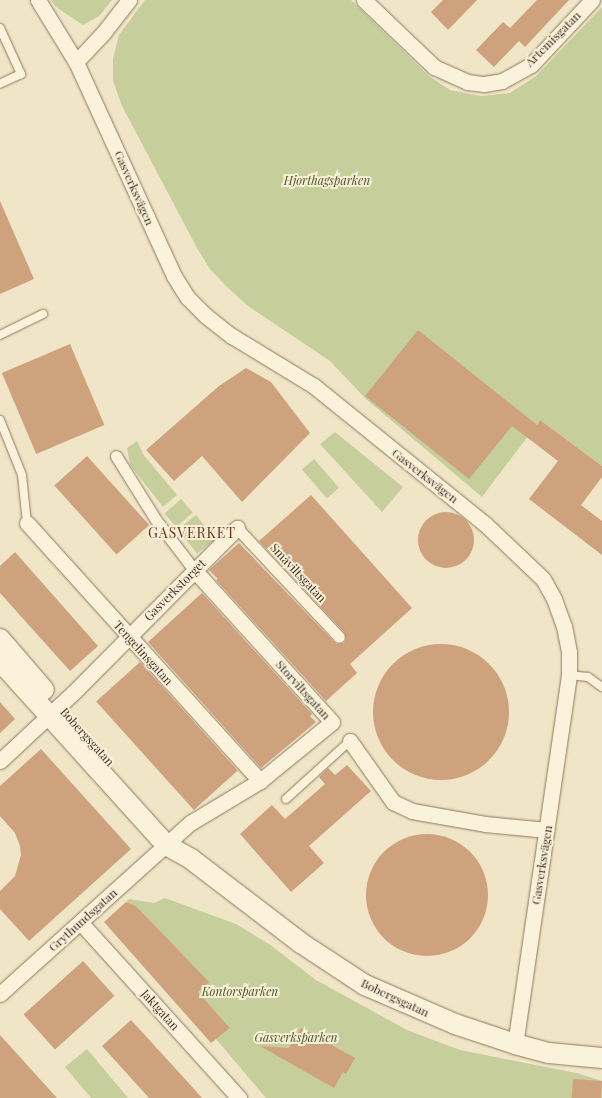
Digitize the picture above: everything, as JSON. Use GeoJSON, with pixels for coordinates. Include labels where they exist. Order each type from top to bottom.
{"type":"FeatureCollection","features":[{"type":"Feature","properties":{"kind":"street","name":"Gasverksvägen"},"geometry":{"type":"LineString","coordinates":[[38,0],[76,62],[174,276],[187,297],[206,316],[232,336],[314,386],[462,505],[526,560],[543,579],[561,617],[569,652],[569,675],[515,1044]]}},
{"type":"Feature","properties":{"kind":"street"},"geometry":{"type":"LineString","coordinates":[[76,62],[104,32],[129,0]]}},
{"type":"Feature","properties":{"kind":"street","name":"Artemisgatan"},"geometry":{"type":"LineString","coordinates":[[364,0],[434,67],[467,82],[484,84],[502,81],[531,65],[592,0]]}},
{"type":"Feature","properties":{"kind":"street"},"geometry":{"type":"LineString","coordinates":[[116,456],[156,520],[195,571]]}},
{"type":"Feature","properties":{"kind":"street","name":"Tengelinsgatan"},"geometry":{"type":"LineString","coordinates":[[27,522],[128,638],[260,782]]}},
{"type":"Feature","properties":{"kind":"street","name":"Gasverkstorget"},"geometry":{"type":"LineString","coordinates":[[0,762],[128,638],[237,528]]}},
{"type":"Feature","properties":{"kind":"street","name":"Småviltsgatan"},"geometry":{"type":"LineString","coordinates":[[237,528],[339,637]]}},
{"type":"Feature","properties":{"kind":"street","name":"Storviltsgatan"},"geometry":{"type":"LineString","coordinates":[[171,840],[190,823],[260,782],[332,722],[195,571]]}},
{"type":"Feature","properties":{"kind":"street","name":"Bobergsgatan"},"geometry":{"type":"LineString","coordinates":[[0,639],[54,710],[171,840],[192,859],[301,943],[365,986],[454,1024],[549,1053],[602,1058]]}},
{"type":"Feature","properties":{"kind":"street","name":"Bobergsgatan"},"geometry":{"type":"LineString","coordinates":[[0,661],[54,710]]}},
{"type":"Feature","properties":{"kind":"street"},"geometry":{"type":"LineString","coordinates":[[350,741],[392,802],[412,811],[485,824],[547,830]]}},
{"type":"Feature","properties":{"kind":"street","name":"Grythundsgatan"},"geometry":{"type":"LineString","coordinates":[[0,994],[171,840]]}},
{"type":"Feature","properties":{"kind":"street","name":"Jaktgatan"},"geometry":{"type":"LineString","coordinates":[[81,923],[239,1098]]}},
{"type":"Feature","properties":{"kind":"lane"},"geometry":{"type":"LineString","coordinates":[[0,28],[20,74],[0,84]]}},
{"type":"Feature","properties":{"kind":"lane"},"geometry":{"type":"LineString","coordinates":[[0,335],[43,314]]}},
{"type":"Feature","properties":{"kind":"lane"},"geometry":{"type":"LineString","coordinates":[[0,420],[22,475],[27,522]]}},
{"type":"Feature","properties":{"kind":"lane"},"geometry":{"type":"LineString","coordinates":[[569,675],[588,677],[602,687]]}},
{"type":"Feature","properties":{"kind":"lane"},"geometry":{"type":"LineString","coordinates":[[286,799],[350,741]]}},
{"type":"Feature","properties":{"kind":"green space"},"geometry":{"type":"Polygon","coordinates":[[[51,0],[112,0],[99,16],[83,25],[56,7],[51,0]]]}},
{"type":"Feature","properties":{"kind":"green space","name":"Hjorthagsparken"},"geometry":{"type":"Polygon","coordinates":[[[145,0],[351,0],[429,76],[450,90],[481,96],[510,93],[536,76],[602,7],[602,466],[540,420],[482,497],[366,399],[330,361],[248,306],[226,286],[210,269],[197,248],[122,106],[113,81],[113,59],[119,35],[145,0]]]}},
{"type":"Feature","properties":{"kind":"green space"},"geometry":{"type":"Polygon","coordinates":[[[335,432],[403,487],[382,512],[320,444],[335,432]]]}},
{"type":"Feature","properties":{"kind":"green space"},"geometry":{"type":"Polygon","coordinates":[[[137,441],[143,454],[177,495],[163,507],[130,465],[127,448],[137,441]]]}},
{"type":"Feature","properties":{"kind":"green space"},"geometry":{"type":"Polygon","coordinates":[[[314,459],[339,488],[327,498],[302,469],[314,459]]]}},
{"type":"Feature","properties":{"kind":"green space"},"geometry":{"type":"Polygon","coordinates":[[[181,499],[193,513],[176,527],[164,513],[181,499]]]}},
{"type":"Feature","properties":{"kind":"green space"},"geometry":{"type":"Polygon","coordinates":[[[196,515],[215,539],[197,554],[178,529],[196,515]]]}},
{"type":"Feature","properties":{"kind":"green space","name":"Gasverksparken"},"geometry":{"type":"Polygon","coordinates":[[[165,898],[236,924],[269,944],[316,980],[407,1030],[460,1050],[576,1073],[602,1081],[602,1098],[266,1098],[216,1039],[230,1028],[198,992],[208,982],[136,906],[126,902],[129,899],[154,903],[165,898]]]}},
{"type":"Feature","properties":{"kind":"green space"},"geometry":{"type":"Polygon","coordinates":[[[87,1049],[128,1098],[91,1098],[65,1067],[87,1049]]]}},
{"type":"Feature","properties":{"kind":"building"},"geometry":{"type":"Polygon","coordinates":[[[443,0],[477,0],[448,30],[431,12],[443,0]]]}},
{"type":"Feature","properties":{"kind":"building"},"geometry":{"type":"Polygon","coordinates":[[[537,0],[569,0],[525,47],[519,41],[494,67],[476,50],[503,22],[510,28],[537,0]]]}},
{"type":"Feature","properties":{"kind":"building"},"geometry":{"type":"Polygon","coordinates":[[[0,201],[34,279],[0,294],[0,201]]]}},
{"type":"Feature","properties":{"kind":"building"},"geometry":{"type":"Polygon","coordinates":[[[418,330],[537,425],[540,420],[602,466],[602,477],[581,505],[602,521],[602,555],[529,499],[558,461],[512,426],[469,479],[365,396],[418,330]]]}},
{"type":"Feature","properties":{"kind":"building"},"geometry":{"type":"Polygon","coordinates":[[[70,344],[104,425],[36,454],[2,373],[70,344]]]}},
{"type":"Feature","properties":{"kind":"building"},"geometry":{"type":"Polygon","coordinates":[[[246,368],[271,382],[310,433],[242,502],[202,456],[174,481],[146,450],[219,386],[246,368]]]}},
{"type":"Feature","properties":{"kind":"building"},"geometry":{"type":"Polygon","coordinates":[[[87,456],[149,525],[117,555],[54,485],[87,456]]]}},
{"type":"Feature","properties":{"kind":"building"},"geometry":{"type":"Polygon","coordinates":[[[311,495],[412,608],[350,664],[357,673],[326,701],[209,570],[239,543],[334,642],[337,644],[344,643],[346,639],[344,632],[259,541],[311,495]]]}},
{"type":"Feature","properties":{"kind":"building"},"geometry":{"type":"Polygon","coordinates":[[[446,512],[457,514],[466,520],[472,529],[474,540],[472,551],[466,560],[457,566],[446,568],[435,566],[426,560],[420,551],[418,540],[420,529],[426,520],[435,514],[446,512]]]}},
{"type":"Feature","properties":{"kind":"building"},"geometry":{"type":"Polygon","coordinates":[[[15,552],[98,646],[70,671],[0,593],[0,566],[15,552]]]}},
{"type":"Feature","properties":{"kind":"building"},"geometry":{"type":"Polygon","coordinates":[[[202,593],[312,714],[310,716],[316,722],[261,768],[148,642],[202,593]]]}},
{"type":"Feature","properties":{"kind":"building"},"geometry":{"type":"Polygon","coordinates":[[[441,644],[467,650],[489,664],[503,686],[509,712],[503,738],[489,760],[467,774],[441,780],[415,774],[393,760],[379,738],[373,712],[379,686],[393,664],[415,650],[441,644]]]}},
{"type":"Feature","properties":{"kind":"building"},"geometry":{"type":"Polygon","coordinates":[[[140,662],[238,770],[194,810],[96,701],[140,662]]]}},
{"type":"Feature","properties":{"kind":"building"},"geometry":{"type":"Polygon","coordinates":[[[0,702],[15,719],[0,733],[0,702]]]}},
{"type":"Feature","properties":{"kind":"building"},"geometry":{"type":"Polygon","coordinates":[[[41,749],[131,849],[29,941],[0,909],[0,891],[15,876],[21,855],[15,833],[0,816],[0,786],[41,749]]]}},
{"type":"Feature","properties":{"kind":"building"},"geometry":{"type":"Polygon","coordinates":[[[347,765],[371,791],[309,846],[324,863],[291,892],[240,834],[272,805],[285,819],[325,784],[319,777],[328,768],[335,775],[347,765]]]}},
{"type":"Feature","properties":{"kind":"building"},"geometry":{"type":"Polygon","coordinates":[[[427,834],[439,835],[450,839],[461,844],[470,852],[478,861],[483,872],[487,883],[487,907],[483,918],[478,929],[470,938],[461,946],[450,951],[439,955],[427,956],[415,955],[404,951],[393,946],[384,938],[376,929],[371,918],[367,907],[366,895],[367,883],[371,872],[376,861],[384,852],[393,844],[404,839],[415,835],[427,834]]]}},
{"type":"Feature","properties":{"kind":"building"},"geometry":{"type":"Polygon","coordinates":[[[126,902],[136,906],[209,982],[198,992],[230,1028],[211,1043],[104,922],[126,902]]]}},
{"type":"Feature","properties":{"kind":"building"},"geometry":{"type":"Polygon","coordinates":[[[83,961],[114,996],[55,1049],[24,1015],[83,961]]]}},
{"type":"Feature","properties":{"kind":"building"},"geometry":{"type":"Polygon","coordinates":[[[131,1020],[202,1098],[149,1098],[102,1046],[131,1020]]]}},
{"type":"Feature","properties":{"kind":"building"},"geometry":{"type":"Polygon","coordinates":[[[301,1028],[355,1058],[346,1074],[343,1072],[334,1088],[260,1046],[289,1048],[301,1028]]]}},
{"type":"Feature","properties":{"kind":"building"},"geometry":{"type":"Polygon","coordinates":[[[0,1035],[57,1098],[0,1098],[0,1035]]]}},
{"type":"Feature","properties":{"kind":"building"},"geometry":{"type":"Polygon","coordinates":[[[573,1079],[602,1081],[601,1098],[572,1098],[573,1079]]]}},
{"type":"Feature","properties":{"kind":"district","name":"GASVERKET"},"geometry":{"type":"Point","coordinates":[192,533]}},
{"type":"Feature","properties":{"kind":"park label","name":"Kontorsparken"},"geometry":{"type":"Point","coordinates":[240,992]}}]}
